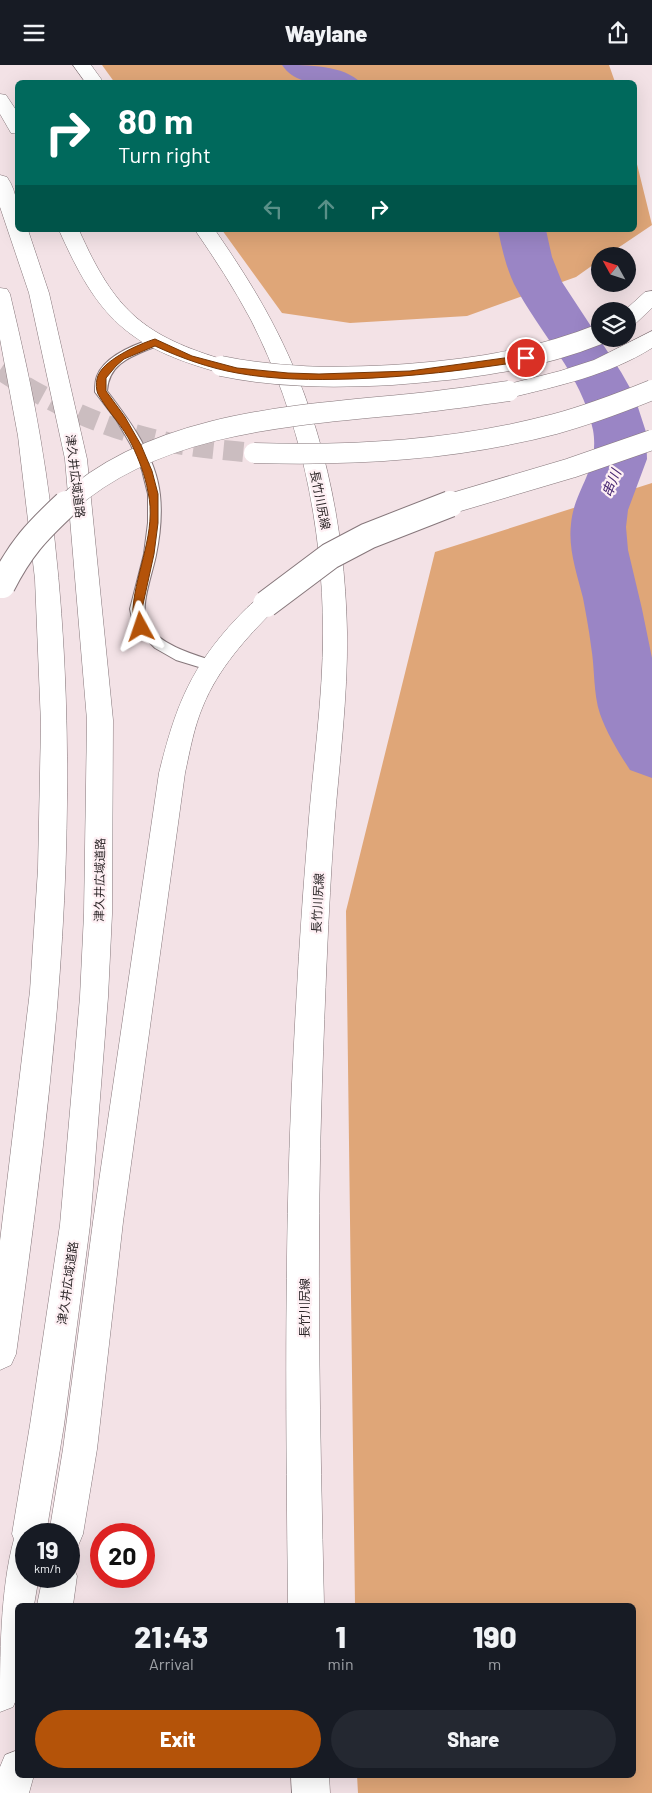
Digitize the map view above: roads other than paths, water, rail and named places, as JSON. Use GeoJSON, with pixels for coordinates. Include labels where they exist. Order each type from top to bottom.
{"type":"FeatureCollection","features":[{"type":"Feature","properties":{"kind":"main road"},"geometry":{"type":"LineString","coordinates":[[82,65],[93,80]]}},
{"type":"Feature","properties":{"kind":"main road"},"geometry":{"type":"LineString","coordinates":[[0,99],[15,124]]}},
{"type":"Feature","properties":{"kind":"main road","name":"津久井広域道路"},"geometry":{"type":"LineString","coordinates":[[0,181],[15,222]]}},
{"type":"Feature","properties":{"kind":"main road","name":"津久井広域道路"},"geometry":{"type":"LineString","coordinates":[[19,232],[39,293],[76,459],[100,720],[98,915],[94,997],[76,1215],[47,1425],[31,1523]]}},
{"type":"Feature","properties":{"kind":"main road"},"geometry":{"type":"LineString","coordinates":[[70,232],[105,299],[136,329],[155,342],[189,358],[237,371],[288,376],[340,377],[410,374],[459,369],[526,358],[553,351],[591,337]]}},
{"type":"Feature","properties":{"kind":"main road","name":"長竹川尻線"},"geometry":{"type":"LineString","coordinates":[[206,232],[232,267],[258,313],[294,395],[315,467],[322,501],[332,578],[335,634],[333,693],[317,889],[306,1105],[303,1390],[306,1603]]}},
{"type":"Feature","properties":{"kind":"main road"},"geometry":{"type":"LineString","coordinates":[[0,294],[12,343],[34,464],[46,568],[51,641],[54,799],[43,1006],[25,1171],[0,1354]]}},
{"type":"Feature","properties":{"kind":"main road"},"geometry":{"type":"LineString","coordinates":[[636,312],[652,297]]}},
{"type":"Feature","properties":{"kind":"main road"},"geometry":{"type":"LineString","coordinates":[[1,587],[20,553],[58,510],[102,479],[131,462],[182,440],[232,426],[280,417],[509,391],[556,380],[598,366],[625,354],[652,338]]}},
{"type":"Feature","properties":{"kind":"main road"},"geometry":{"type":"LineString","coordinates":[[254,453],[291,455],[362,452],[432,447],[467,442],[542,427],[595,413],[652,390]]}},
{"type":"Feature","properties":{"kind":"main road"},"geometry":{"type":"LineString","coordinates":[[68,1523],[80,1449],[108,1222],[163,825],[172,773],[184,723],[196,695],[212,667],[235,636],[266,604],[330,556],[400,523],[461,501],[600,460],[652,441]]}},
{"type":"Feature","properties":{"kind":"main road"},"geometry":{"type":"LineString","coordinates":[[17,1603],[19,1588]]}},
{"type":"Feature","properties":{"kind":"main road"},"geometry":{"type":"LineString","coordinates":[[55,1603],[58,1588]]}},
{"type":"Feature","properties":{"kind":"main road"},"geometry":{"type":"LineString","coordinates":[[0,1695],[15,1612]]}},
{"type":"Feature","properties":{"kind":"main road"},"geometry":{"type":"LineString","coordinates":[[10,1793],[15,1777]]}},
{"type":"Feature","properties":{"kind":"main road"},"geometry":{"type":"LineString","coordinates":[[310,1778],[311,1793]]}},
{"type":"Feature","properties":{"kind":"lane"},"geometry":{"type":"LineString","coordinates":[[155,342],[121,357],[113,363],[102,377],[102,392],[122,419],[137,445],[148,471],[154,494],[154,523],[150,554],[137,609],[141,627],[160,644],[181,656],[212,667]]}},
{"type":"Feature","properties":{"kind":"waterway","name":"串川"},"geometry":{"type":"LineString","coordinates":[[303,65],[334,80]]}},
{"type":"Feature","properties":{"kind":"waterway","name":"串川"},"geometry":{"type":"LineString","coordinates":[[522,232],[528,257],[538,282],[595,372],[608,395],[617,421],[621,441],[620,459],[600,514],[598,538],[616,620],[629,709],[642,739],[652,753]]}},
{"type":"Feature","properties":{"kind":"tunnel"},"geometry":{"type":"LineString","coordinates":[[0,370],[59,405],[101,423],[145,437],[178,444],[254,453]]}}]}
